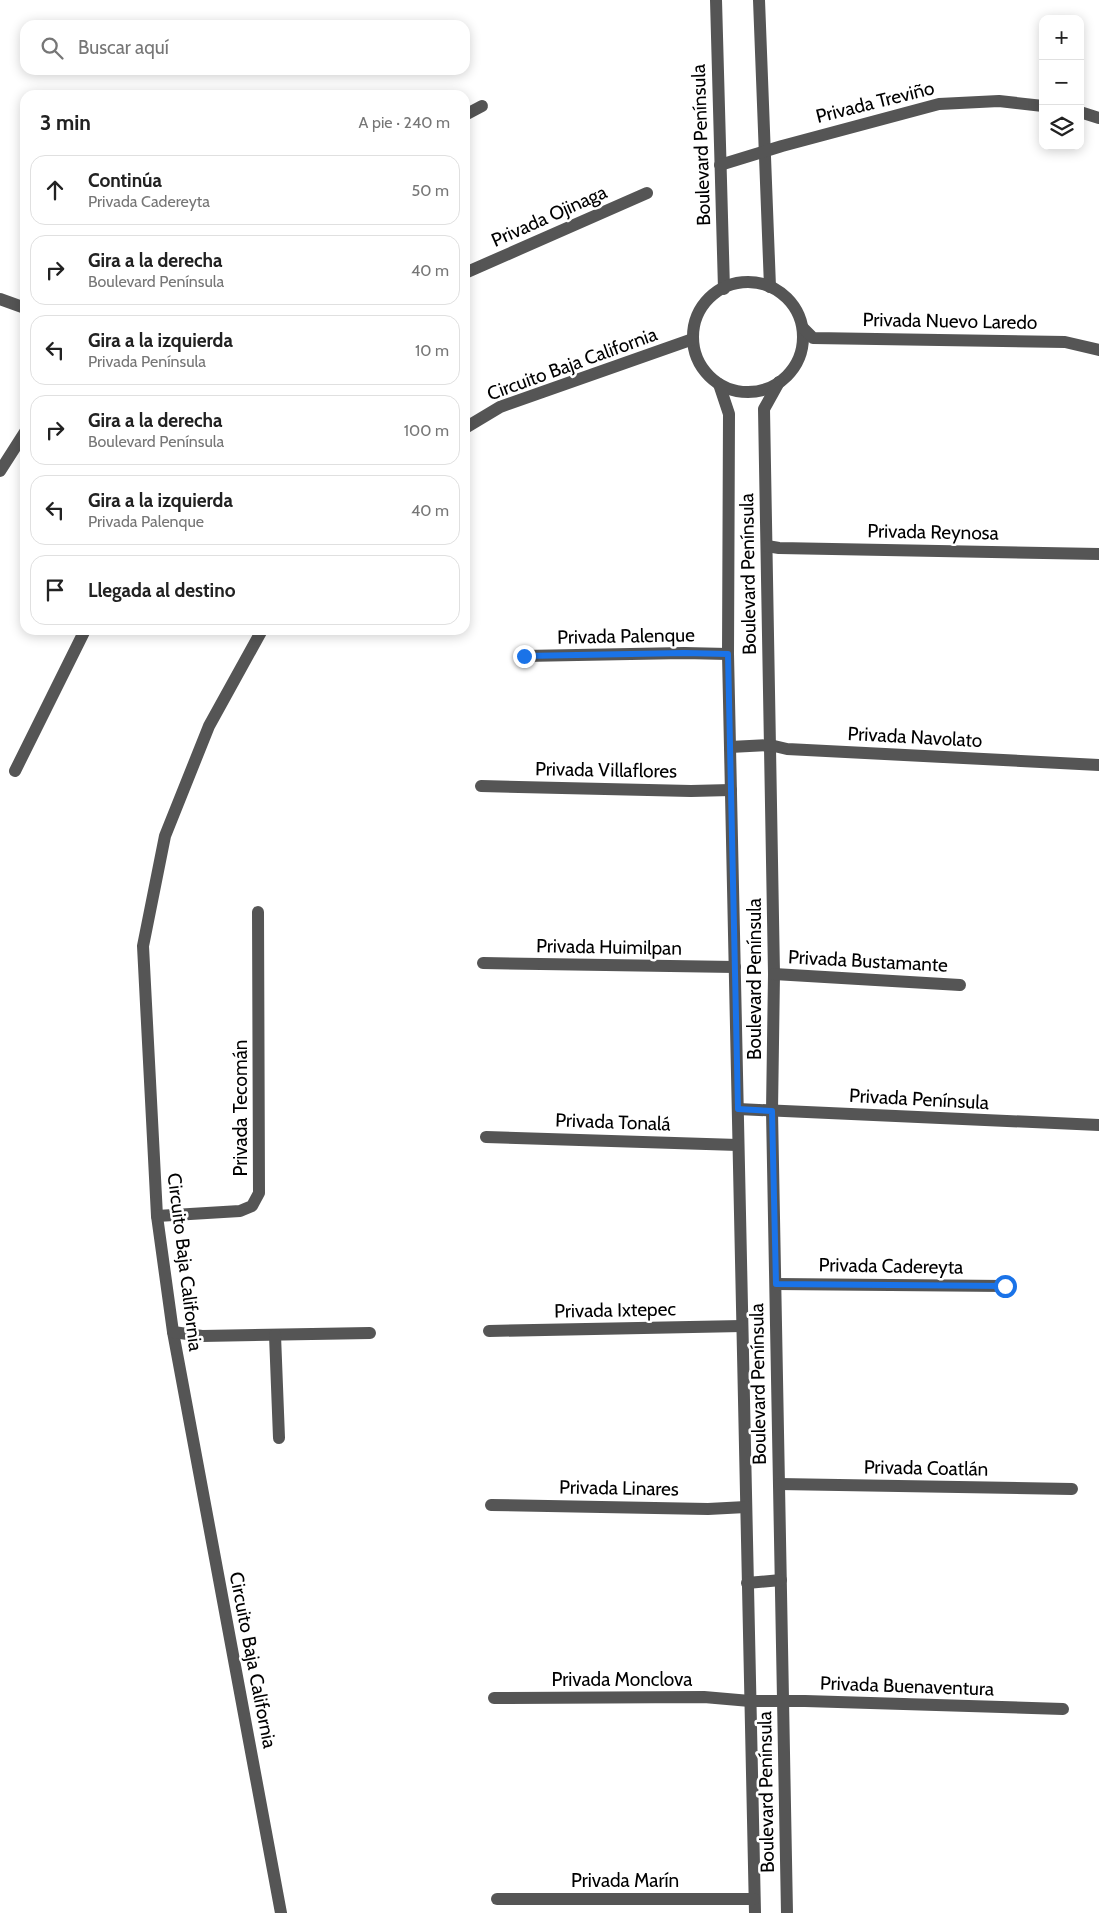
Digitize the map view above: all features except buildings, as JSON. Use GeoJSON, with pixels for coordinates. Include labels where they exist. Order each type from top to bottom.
{"type":"FeatureCollection","features":[{"type":"Feature","properties":{"kind":"street","name":"Boulevard Península"},"geometry":{"type":"LineString","coordinates":[[716,0],[724,289]]}},
{"type":"Feature","properties":{"kind":"street"},"geometry":{"type":"LineString","coordinates":[[759,0],[770,287]]}},
{"type":"Feature","properties":{"kind":"street","name":"Privada Treviño"},"geometry":{"type":"LineString","coordinates":[[720,165],[939,104],[1000,101],[1039,106]]}},
{"type":"Feature","properties":{"kind":"street"},"geometry":{"type":"LineString","coordinates":[[470,112],[482,106]]}},
{"type":"Feature","properties":{"kind":"street"},"geometry":{"type":"LineString","coordinates":[[1084,113],[1099,118]]}},
{"type":"Feature","properties":{"kind":"street","name":"Privada Ojinaga"},"geometry":{"type":"LineString","coordinates":[[470,271],[647,193]]}},
{"type":"Feature","properties":{"kind":"street"},"geometry":{"type":"LineString","coordinates":[[752,282],[770,287],[786,296],[797,311],[803,328],[803,347],[797,364],[785,378],[771,388],[753,392],[736,391],[719,384],[705,372],[696,357],[693,339],[695,321],[704,305],[717,292],[733,284],[752,282]]}},
{"type":"Feature","properties":{"kind":"street"},"geometry":{"type":"LineString","coordinates":[[0,299],[20,306]]}},
{"type":"Feature","properties":{"kind":"street","name":"Privada Nuevo Laredo"},"geometry":{"type":"LineString","coordinates":[[803,328],[813,338],[1065,342],[1099,350]]}},
{"type":"Feature","properties":{"kind":"street","name":"Circuito Baja California"},"geometry":{"type":"LineString","coordinates":[[470,425],[500,407],[693,339]]}},
{"type":"Feature","properties":{"kind":"street","name":"Boulevard Península"},"geometry":{"type":"LineString","coordinates":[[780,382],[764,409],[774,974],[772,1111],[787,1913]]}},
{"type":"Feature","properties":{"kind":"street","name":"Boulevard Península"},"geometry":{"type":"LineString","coordinates":[[719,384],[729,414],[728,654],[754,1913]]}},
{"type":"Feature","properties":{"kind":"street"},"geometry":{"type":"LineString","coordinates":[[0,471],[20,440]]}},
{"type":"Feature","properties":{"kind":"street","name":"Privada Reynosa"},"geometry":{"type":"LineString","coordinates":[[767,546],[1099,554]]}},
{"type":"Feature","properties":{"kind":"street"},"geometry":{"type":"LineString","coordinates":[[14,771],[82,635]]}},
{"type":"Feature","properties":{"kind":"street","name":"Circuito Baja California"},"geometry":{"type":"LineString","coordinates":[[259,635],[209,726],[165,836],[143,946],[157,1216],[173,1332],[282,1913]]}},
{"type":"Feature","properties":{"kind":"street","name":"Privada Palenque"},"geometry":{"type":"LineString","coordinates":[[524,656],[728,654]]}},
{"type":"Feature","properties":{"kind":"street","name":"Privada Navolato"},"geometry":{"type":"LineString","coordinates":[[730,746],[770,745],[787,749],[1099,765]]}},
{"type":"Feature","properties":{"kind":"street","name":"Privada Villaflores"},"geometry":{"type":"LineString","coordinates":[[481,786],[691,791],[731,790]]}},
{"type":"Feature","properties":{"kind":"street","name":"Privada Tecomán"},"geometry":{"type":"LineString","coordinates":[[157,1216],[240,1211],[252,1206],[259,1193],[258,912]]}},
{"type":"Feature","properties":{"kind":"street","name":"Privada Huimilpan"},"geometry":{"type":"LineString","coordinates":[[483,963],[735,967]]}},
{"type":"Feature","properties":{"kind":"street","name":"Privada Bustamante"},"geometry":{"type":"LineString","coordinates":[[774,974],[960,985]]}},
{"type":"Feature","properties":{"kind":"street","name":"Privada Península"},"geometry":{"type":"LineString","coordinates":[[738,1109],[1099,1126]]}},
{"type":"Feature","properties":{"kind":"street","name":"Privada Tonalá"},"geometry":{"type":"LineString","coordinates":[[486,1137],[738,1145]]}},
{"type":"Feature","properties":{"kind":"street","name":"Privada Cadereyta"},"geometry":{"type":"LineString","coordinates":[[776,1284],[1005,1286]]}},
{"type":"Feature","properties":{"kind":"street","name":"Privada Ixtepec"},"geometry":{"type":"LineString","coordinates":[[489,1331],[742,1326]]}},
{"type":"Feature","properties":{"kind":"street"},"geometry":{"type":"LineString","coordinates":[[173,1332],[202,1336],[370,1333]]}},
{"type":"Feature","properties":{"kind":"street"},"geometry":{"type":"LineString","coordinates":[[274,1335],[279,1438]]}},
{"type":"Feature","properties":{"kind":"street","name":"Privada Coatlán"},"geometry":{"type":"LineString","coordinates":[[779,1484],[1072,1489]]}},
{"type":"Feature","properties":{"kind":"street","name":"Privada Linares"},"geometry":{"type":"LineString","coordinates":[[491,1505],[708,1509],[746,1507]]}},
{"type":"Feature","properties":{"kind":"street"},"geometry":{"type":"LineString","coordinates":[[747,1583],[781,1580]]}},
{"type":"Feature","properties":{"kind":"street","name":"Privada Monclova"},"geometry":{"type":"LineString","coordinates":[[494,1698],[704,1697],[750,1701]]}},
{"type":"Feature","properties":{"kind":"street","name":"Privada Buenaventura"},"geometry":{"type":"LineString","coordinates":[[750,1701],[1063,1709]]}},
{"type":"Feature","properties":{"kind":"street","name":"Privada Marín"},"geometry":{"type":"LineString","coordinates":[[496,1899],[754,1899]]}},
{"type":"Feature","properties":{"kind":"route"},"geometry":{"type":"LineString","coordinates":[[524,656],[728,654],[738,1109],[772,1111],[776,1284],[1005,1286]]}}]}
